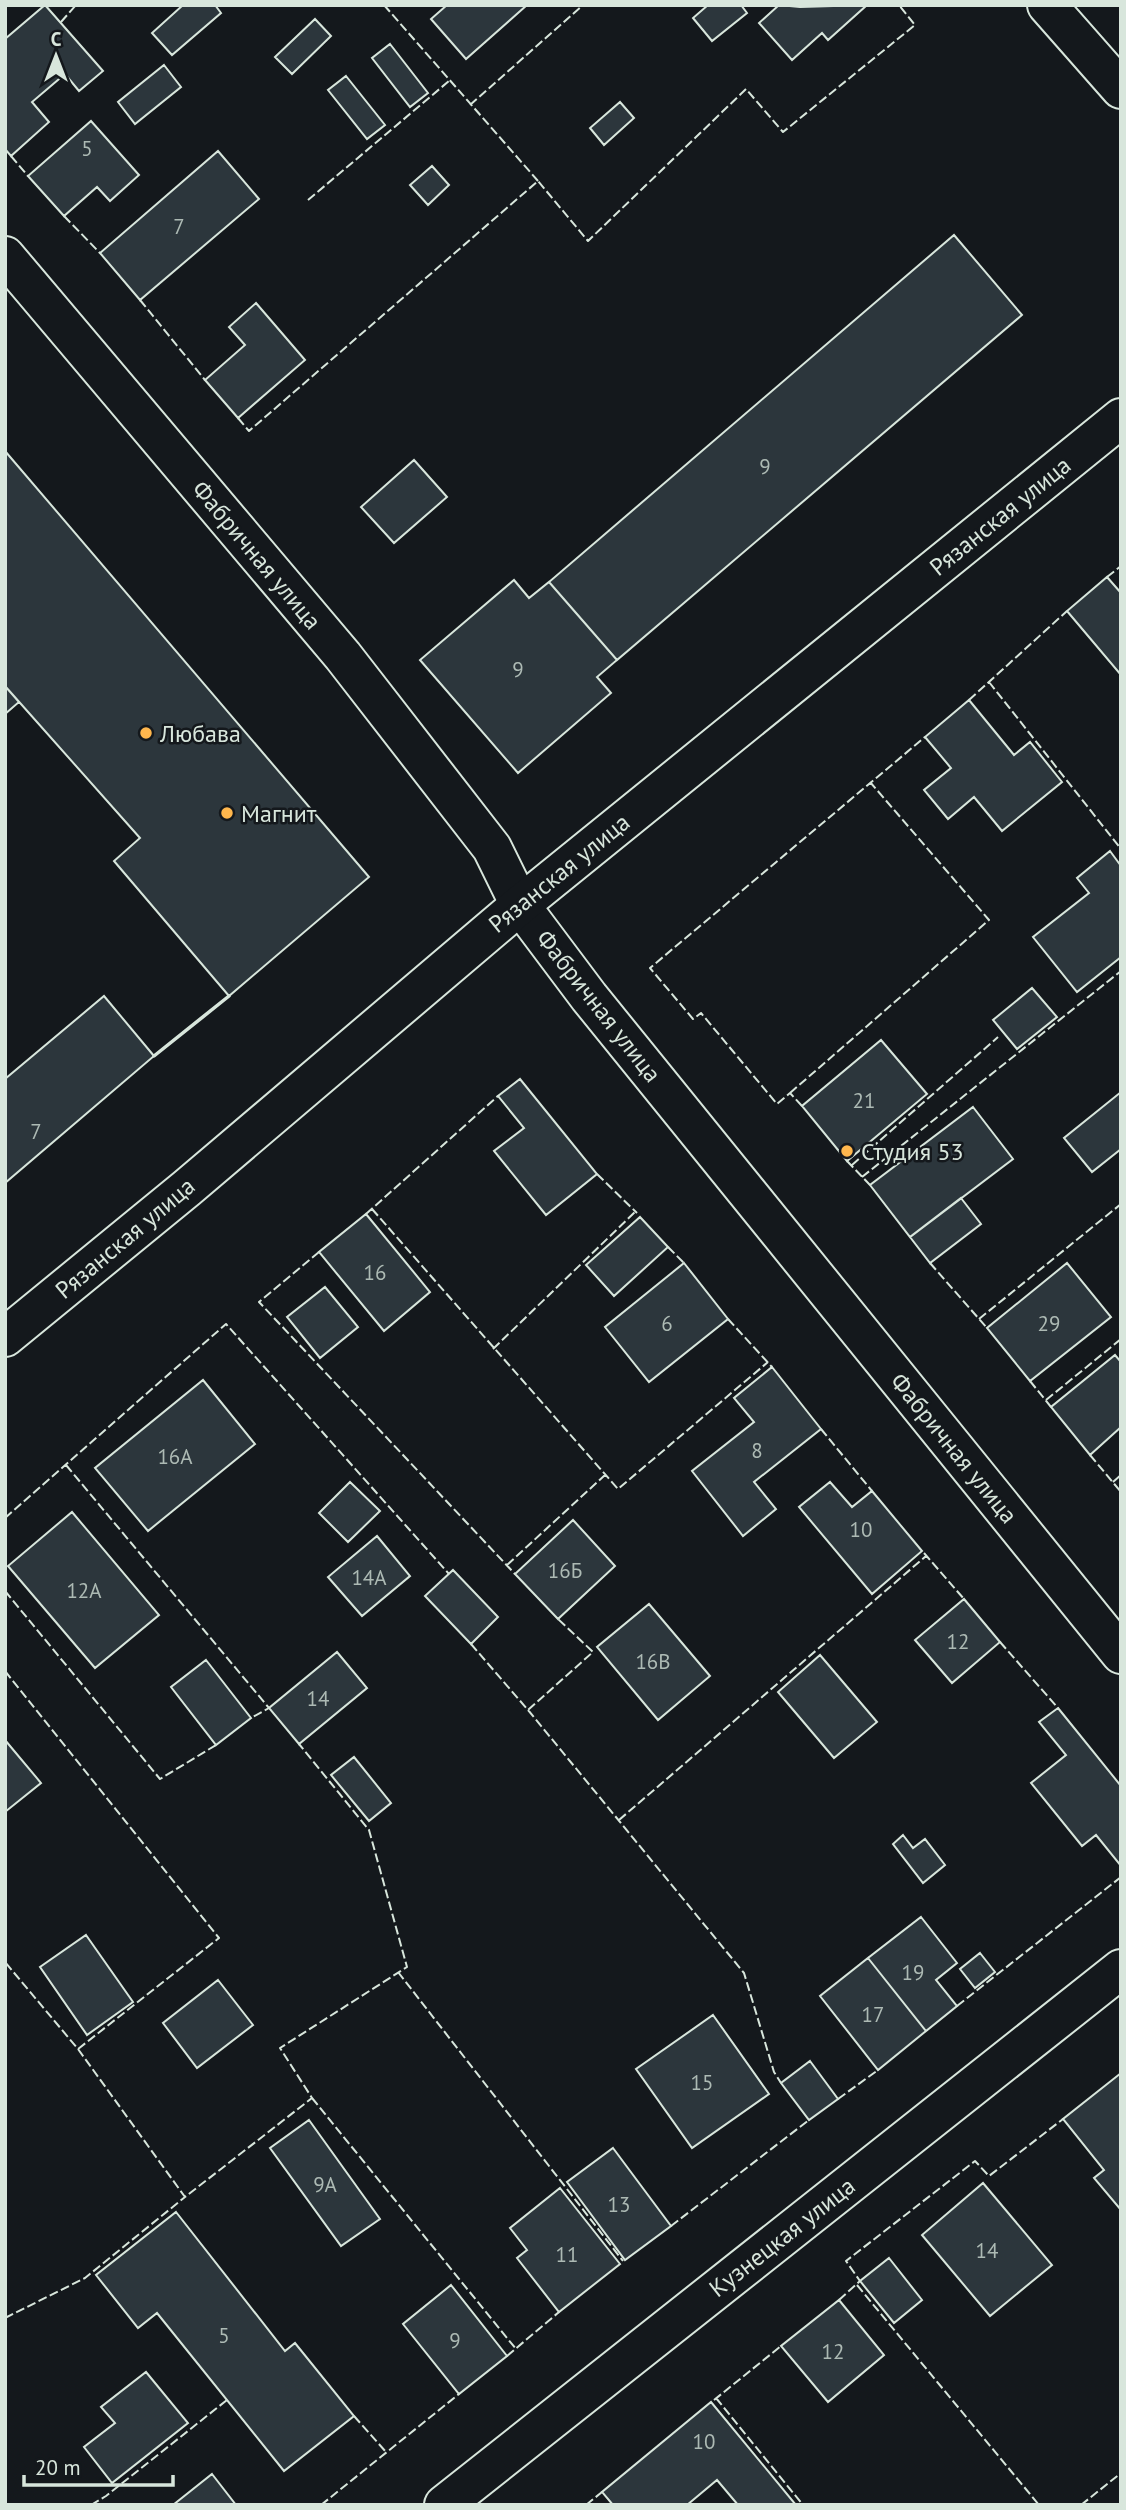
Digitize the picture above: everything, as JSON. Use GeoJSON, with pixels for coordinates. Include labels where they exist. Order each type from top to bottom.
{"type":"FeatureCollection","features":[{"type":"Feature","properties":{"kind":"street"},"geometry":{"type":"LineString","coordinates":[[1047,5],[1121,89]]}},
{"type":"Feature","properties":{"kind":"street","name":"Фабричная улица"},"geometry":{"type":"LineString","coordinates":[[5,256],[343,656],[492,848],[520,905],[589,997],[1121,1654]]}},
{"type":"Feature","properties":{"kind":"street","name":"Рязанская улица"},"geometry":{"type":"LineString","coordinates":[[5,1337],[187,1188],[520,905],[1121,418]]}},
{"type":"Feature","properties":{"kind":"street","name":"Кузнецкая улица"},"geometry":{"type":"LineString","coordinates":[[444,2505],[1121,1969]]}},
{"type":"Feature","properties":{"kind":"building"},"geometry":{"type":"Polygon","coordinates":[[[45,5],[103,71],[79,91],[65,74],[32,102],[49,122],[11,156],[5,149],[5,39],[45,5]]]}},
{"type":"Feature","properties":{"kind":"building"},"geometry":{"type":"Polygon","coordinates":[[[183,5],[215,5],[221,13],[172,55],[152,33],[183,5]]]}},
{"type":"Feature","properties":{"kind":"building"},"geometry":{"type":"Polygon","coordinates":[[[447,5],[527,5],[466,59],[431,19],[447,5]]]}},
{"type":"Feature","properties":{"kind":"building"},"geometry":{"type":"Polygon","coordinates":[[[708,5],[741,5],[747,13],[712,41],[693,18],[708,5]]]}},
{"type":"Feature","properties":{"kind":"building"},"geometry":{"type":"Polygon","coordinates":[[[779,5],[867,5],[828,40],[822,33],[792,60],[759,23],[779,5]]]}},
{"type":"Feature","properties":{"kind":"building"},"geometry":{"type":"Polygon","coordinates":[[[315,19],[331,36],[292,74],[275,57],[315,19]]]}},
{"type":"Feature","properties":{"kind":"building"},"geometry":{"type":"Polygon","coordinates":[[[390,44],[428,93],[410,107],[372,58],[390,44]]]}},
{"type":"Feature","properties":{"kind":"building"},"geometry":{"type":"Polygon","coordinates":[[[164,65],[181,87],[135,124],[118,102],[164,65]]]}},
{"type":"Feature","properties":{"kind":"building"},"geometry":{"type":"Polygon","coordinates":[[[346,76],[385,125],[367,139],[328,90],[346,76]]]}},
{"type":"Feature","properties":{"kind":"building"},"geometry":{"type":"Polygon","coordinates":[[[620,102],[634,118],[604,145],[590,128],[620,102]]]}},
{"type":"Feature","properties":{"kind":"building"},"geometry":{"type":"Polygon","coordinates":[[[91,121],[139,175],[110,201],[97,187],[64,216],[28,176],[91,121]]]}},
{"type":"Feature","properties":{"kind":"building"},"geometry":{"type":"Polygon","coordinates":[[[218,151],[259,199],[140,300],[100,253],[218,151]]]}},
{"type":"Feature","properties":{"kind":"building"},"geometry":{"type":"Polygon","coordinates":[[[432,166],[449,185],[428,205],[410,185],[432,166]]]}},
{"type":"Feature","properties":{"kind":"building"},"geometry":{"type":"Polygon","coordinates":[[[954,235],[1022,315],[617,660],[549,582],[954,235]]]}},
{"type":"Feature","properties":{"kind":"building"},"geometry":{"type":"Polygon","coordinates":[[[256,303],[305,360],[238,418],[205,380],[245,345],[229,327],[256,303]]]}},
{"type":"Feature","properties":{"kind":"building","name":"Любава"},"geometry":{"type":"Polygon","coordinates":[[[5,451],[369,877],[229,996],[114,861],[140,838],[5,686],[5,451]]]}},
{"type":"Feature","properties":{"kind":"building"},"geometry":{"type":"Polygon","coordinates":[[[414,460],[447,497],[394,543],[361,507],[414,460]]]}},
{"type":"Feature","properties":{"kind":"building"},"geometry":{"type":"Polygon","coordinates":[[[1107,577],[1121,593],[1121,675],[1067,611],[1107,577]]]}},
{"type":"Feature","properties":{"kind":"building"},"geometry":{"type":"Polygon","coordinates":[[[514,580],[529,598],[549,582],[617,660],[597,677],[611,693],[518,773],[420,660],[514,580]]]}},
{"type":"Feature","properties":{"kind":"building"},"geometry":{"type":"Polygon","coordinates":[[[5,686],[19,702],[5,714],[5,686]]]}},
{"type":"Feature","properties":{"kind":"building"},"geometry":{"type":"Polygon","coordinates":[[[969,700],[1014,755],[1030,742],[1062,782],[1002,831],[974,797],[948,819],[924,790],[951,768],[925,737],[969,700]]]}},
{"type":"Feature","properties":{"kind":"building"},"geometry":{"type":"Polygon","coordinates":[[[1110,851],[1121,866],[1121,957],[1077,992],[1033,937],[1089,893],[1077,878],[1110,851]]]}},
{"type":"Feature","properties":{"kind":"building"},"geometry":{"type":"Polygon","coordinates":[[[1032,988],[1057,1017],[1017,1049],[993,1020],[1032,988]]]}},
{"type":"Feature","properties":{"kind":"building"},"geometry":{"type":"Polygon","coordinates":[[[104,996],[154,1056],[5,1183],[5,1079],[104,996]]]}},
{"type":"Feature","properties":{"kind":"building"},"geometry":{"type":"Polygon","coordinates":[[[881,1040],[927,1094],[847,1161],[802,1106],[881,1040]]]}},
{"type":"Feature","properties":{"kind":"building"},"geometry":{"type":"Polygon","coordinates":[[[520,1079],[597,1174],[546,1215],[494,1151],[524,1128],[498,1096],[520,1079]]]}},
{"type":"Feature","properties":{"kind":"building"},"geometry":{"type":"Polygon","coordinates":[[[1121,1092],[1121,1149],[1092,1172],[1064,1138],[1121,1092]]]}},
{"type":"Feature","properties":{"kind":"building"},"geometry":{"type":"Polygon","coordinates":[[[973,1107],[1013,1159],[910,1237],[870,1185],[973,1107]]]}},
{"type":"Feature","properties":{"kind":"building"},"geometry":{"type":"Polygon","coordinates":[[[961,1198],[981,1224],[930,1263],[910,1237],[961,1198]]]}},
{"type":"Feature","properties":{"kind":"building"},"geometry":{"type":"Polygon","coordinates":[[[366,1214],[430,1292],[384,1331],[319,1252],[366,1214]]]}},
{"type":"Feature","properties":{"kind":"building"},"geometry":{"type":"Polygon","coordinates":[[[640,1217],[668,1247],[614,1296],[586,1265],[640,1217]]]}},
{"type":"Feature","properties":{"kind":"building"},"geometry":{"type":"Polygon","coordinates":[[[684,1263],[728,1319],[649,1382],[605,1327],[684,1263]]]}},
{"type":"Feature","properties":{"kind":"building"},"geometry":{"type":"Polygon","coordinates":[[[1067,1263],[1111,1317],[1030,1381],[987,1328],[1067,1263]]]}},
{"type":"Feature","properties":{"kind":"building"},"geometry":{"type":"Polygon","coordinates":[[[325,1287],[358,1327],[320,1358],[287,1317],[325,1287]]]}},
{"type":"Feature","properties":{"kind":"building"},"geometry":{"type":"Polygon","coordinates":[[[1115,1355],[1121,1362],[1121,1427],[1090,1455],[1051,1407],[1115,1355]]]}},
{"type":"Feature","properties":{"kind":"building"},"geometry":{"type":"Polygon","coordinates":[[[772,1367],[821,1429],[754,1482],[776,1509],[743,1536],[692,1471],[754,1422],[734,1398],[772,1367]]]}},
{"type":"Feature","properties":{"kind":"building"},"geometry":{"type":"Polygon","coordinates":[[[203,1380],[255,1444],[148,1531],[95,1468],[203,1380]]]}},
{"type":"Feature","properties":{"kind":"building"},"geometry":{"type":"Polygon","coordinates":[[[350,1482],[380,1511],[348,1542],[319,1513],[350,1482]]]}},
{"type":"Feature","properties":{"kind":"building"},"geometry":{"type":"Polygon","coordinates":[[[830,1482],[852,1507],[872,1491],[922,1551],[872,1594],[799,1507],[830,1482]]]}},
{"type":"Feature","properties":{"kind":"building"},"geometry":{"type":"Polygon","coordinates":[[[72,1512],[159,1615],[95,1668],[8,1566],[72,1512]]]}},
{"type":"Feature","properties":{"kind":"building"},"geometry":{"type":"Polygon","coordinates":[[[573,1520],[615,1566],[558,1619],[515,1574],[573,1520]]]}},
{"type":"Feature","properties":{"kind":"building"},"geometry":{"type":"Polygon","coordinates":[[[377,1536],[410,1576],[362,1616],[328,1577],[377,1536]]]}},
{"type":"Feature","properties":{"kind":"building"},"geometry":{"type":"Polygon","coordinates":[[[453,1570],[498,1617],[471,1644],[425,1596],[453,1570]]]}},
{"type":"Feature","properties":{"kind":"building"},"geometry":{"type":"Polygon","coordinates":[[[964,1599],[1000,1642],[952,1683],[915,1640],[964,1599]]]}},
{"type":"Feature","properties":{"kind":"building"},"geometry":{"type":"Polygon","coordinates":[[[649,1604],[710,1676],[658,1720],[597,1647],[649,1604]]]}},
{"type":"Feature","properties":{"kind":"building"},"geometry":{"type":"Polygon","coordinates":[[[337,1652],[367,1688],[299,1744],[269,1708],[337,1652]]]}},
{"type":"Feature","properties":{"kind":"building"},"geometry":{"type":"Polygon","coordinates":[[[820,1655],[877,1722],[834,1758],[778,1692],[820,1655]]]}},
{"type":"Feature","properties":{"kind":"building"},"geometry":{"type":"Polygon","coordinates":[[[206,1660],[251,1718],[216,1745],[171,1687],[206,1660]]]}},
{"type":"Feature","properties":{"kind":"building"},"geometry":{"type":"Polygon","coordinates":[[[1058,1708],[1121,1786],[1121,1866],[1096,1835],[1082,1846],[1031,1783],[1066,1755],[1039,1722],[1058,1708]]]}},
{"type":"Feature","properties":{"kind":"building"},"geometry":{"type":"Polygon","coordinates":[[[5,1740],[41,1783],[5,1812],[5,1740]]]}},
{"type":"Feature","properties":{"kind":"building"},"geometry":{"type":"Polygon","coordinates":[[[354,1757],[391,1803],[369,1821],[331,1775],[354,1757]]]}},
{"type":"Feature","properties":{"kind":"building"},"geometry":{"type":"Polygon","coordinates":[[[903,1835],[913,1848],[925,1839],[945,1865],[923,1883],[893,1844],[903,1835]]]}},
{"type":"Feature","properties":{"kind":"building"},"geometry":{"type":"Polygon","coordinates":[[[921,1917],[957,1963],[936,1980],[957,2006],[926,2031],[868,1958],[921,1917]]]}},
{"type":"Feature","properties":{"kind":"building"},"geometry":{"type":"Polygon","coordinates":[[[86,1935],[133,2002],[87,2035],[40,1967],[86,1935]]]}},
{"type":"Feature","properties":{"kind":"building"},"geometry":{"type":"Polygon","coordinates":[[[980,1953],[995,1972],[975,1988],[960,1969],[980,1953]]]}},
{"type":"Feature","properties":{"kind":"building"},"geometry":{"type":"Polygon","coordinates":[[[868,1958],[926,2031],[878,2070],[820,1996],[868,1958]]]}},
{"type":"Feature","properties":{"kind":"building"},"geometry":{"type":"Polygon","coordinates":[[[218,1980],[253,2025],[197,2068],[163,2023],[218,1980]]]}},
{"type":"Feature","properties":{"kind":"building"},"geometry":{"type":"Polygon","coordinates":[[[713,2015],[769,2094],[692,2148],[636,2069],[713,2015]]]}},
{"type":"Feature","properties":{"kind":"building"},"geometry":{"type":"Polygon","coordinates":[[[810,2061],[838,2099],[809,2120],[781,2083],[810,2061]]]}},
{"type":"Feature","properties":{"kind":"building"},"geometry":{"type":"Polygon","coordinates":[[[1121,2073],[1121,2210],[1094,2178],[1104,2170],[1063,2119],[1121,2073]]]}},
{"type":"Feature","properties":{"kind":"building"},"geometry":{"type":"Polygon","coordinates":[[[309,2120],[380,2219],[341,2246],[270,2148],[309,2120]]]}},
{"type":"Feature","properties":{"kind":"building"},"geometry":{"type":"Polygon","coordinates":[[[613,2148],[671,2226],[625,2260],[567,2182],[613,2148]]]}},
{"type":"Feature","properties":{"kind":"building"},"geometry":{"type":"Polygon","coordinates":[[[983,2183],[1052,2265],[990,2316],[922,2235],[983,2183]]]}},
{"type":"Feature","properties":{"kind":"building"},"geometry":{"type":"Polygon","coordinates":[[[560,2188],[620,2264],[559,2312],[517,2258],[527,2250],[510,2228],[560,2188]]]}},
{"type":"Feature","properties":{"kind":"building"},"geometry":{"type":"Polygon","coordinates":[[[176,2212],[285,2351],[295,2343],[354,2416],[284,2471],[157,2313],[138,2328],[96,2275],[176,2212]]]}},
{"type":"Feature","properties":{"kind":"building"},"geometry":{"type":"Polygon","coordinates":[[[889,2258],[922,2300],[894,2323],[860,2281],[889,2258]]]}},
{"type":"Feature","properties":{"kind":"building"},"geometry":{"type":"Polygon","coordinates":[[[451,2285],[507,2356],[459,2394],[403,2324],[451,2285]]]}},
{"type":"Feature","properties":{"kind":"building"},"geometry":{"type":"Polygon","coordinates":[[[839,2300],[884,2355],[828,2402],[781,2346],[839,2300]]]}},
{"type":"Feature","properties":{"kind":"building"},"geometry":{"type":"Polygon","coordinates":[[[146,2372],[188,2423],[112,2483],[84,2447],[115,2423],[101,2407],[146,2372]]]}},
{"type":"Feature","properties":{"kind":"building"},"geometry":{"type":"Polygon","coordinates":[[[711,2402],[796,2505],[738,2505],[717,2480],[687,2505],[613,2505],[602,2492],[711,2402]]]}},
{"type":"Feature","properties":{"kind":"building"},"geometry":{"type":"Polygon","coordinates":[[[212,2474],[236,2505],[173,2505],[212,2474]]]}},
{"type":"Feature","properties":{"kind":"fence"},"geometry":{"type":"LineString","coordinates":[[61,22],[76,5]]}},
{"type":"Feature","properties":{"kind":"fence"},"geometry":{"type":"LineString","coordinates":[[384,5],[538,181]]}},
{"type":"Feature","properties":{"kind":"fence"},"geometry":{"type":"LineString","coordinates":[[470,105],[583,5]]}},
{"type":"Feature","properties":{"kind":"fence"},"geometry":{"type":"LineString","coordinates":[[238,418],[249,431],[538,181],[588,241],[746,89],[783,132],[915,25],[899,5]]}},
{"type":"Feature","properties":{"kind":"fence"},"geometry":{"type":"LineString","coordinates":[[308,200],[449,81]]}},
{"type":"Feature","properties":{"kind":"fence"},"geometry":{"type":"LineString","coordinates":[[11,156],[28,176]]}},
{"type":"Feature","properties":{"kind":"fence"},"geometry":{"type":"LineString","coordinates":[[64,216],[100,253]]}},
{"type":"Feature","properties":{"kind":"fence"},"geometry":{"type":"LineString","coordinates":[[140,300],[205,380]]}},
{"type":"Feature","properties":{"kind":"fence"},"geometry":{"type":"LineString","coordinates":[[1107,577],[1121,566]]}},
{"type":"Feature","properties":{"kind":"fence"},"geometry":{"type":"LineString","coordinates":[[969,700],[1067,611]]}},
{"type":"Feature","properties":{"kind":"fence"},"geometry":{"type":"LineString","coordinates":[[989,682],[1121,849]]}},
{"type":"Feature","properties":{"kind":"fence"},"geometry":{"type":"LineString","coordinates":[[802,1106],[790,1093],[777,1104],[701,1013],[693,1019],[650,968],[925,737]]}},
{"type":"Feature","properties":{"kind":"fence"},"geometry":{"type":"LineString","coordinates":[[790,1093],[989,920],[870,782]]}},
{"type":"Feature","properties":{"kind":"fence"},"geometry":{"type":"LineString","coordinates":[[862,1177],[1121,971]]}},
{"type":"Feature","properties":{"kind":"fence"},"geometry":{"type":"LineString","coordinates":[[852,1165],[998,1037]]}},
{"type":"Feature","properties":{"kind":"fence"},"geometry":{"type":"LineString","coordinates":[[366,1214],[498,1096]]}},
{"type":"Feature","properties":{"kind":"fence"},"geometry":{"type":"LineString","coordinates":[[847,1161],[870,1185]]}},
{"type":"Feature","properties":{"kind":"fence"},"geometry":{"type":"LineString","coordinates":[[597,1174],[637,1213]]}},
{"type":"Feature","properties":{"kind":"fence"},"geometry":{"type":"LineString","coordinates":[[979,1319],[1121,1204]]}},
{"type":"Feature","properties":{"kind":"fence"},"geometry":{"type":"LineString","coordinates":[[372,1209],[618,1489],[768,1362]]}},
{"type":"Feature","properties":{"kind":"fence"},"geometry":{"type":"LineString","coordinates":[[493,1349],[635,1212]]}},
{"type":"Feature","properties":{"kind":"fence"},"geometry":{"type":"LineString","coordinates":[[668,1247],[684,1263]]}},
{"type":"Feature","properties":{"kind":"fence"},"geometry":{"type":"LineString","coordinates":[[319,1252],[259,1302],[515,1574]]}},
{"type":"Feature","properties":{"kind":"fence"},"geometry":{"type":"LineString","coordinates":[[930,1263],[987,1328]]}},
{"type":"Feature","properties":{"kind":"fence"},"geometry":{"type":"LineString","coordinates":[[728,1319],[772,1367]]}},
{"type":"Feature","properties":{"kind":"fence"},"geometry":{"type":"LineString","coordinates":[[5,1518],[226,1324],[449,1574]]}},
{"type":"Feature","properties":{"kind":"fence"},"geometry":{"type":"LineString","coordinates":[[1046,1400],[1121,1339]]}},
{"type":"Feature","properties":{"kind":"fence"},"geometry":{"type":"LineString","coordinates":[[1030,1381],[1051,1407]]}},
{"type":"Feature","properties":{"kind":"fence"},"geometry":{"type":"LineString","coordinates":[[821,1429],[872,1491]]}},
{"type":"Feature","properties":{"kind":"fence"},"geometry":{"type":"LineString","coordinates":[[1090,1455],[1121,1492]]}},
{"type":"Feature","properties":{"kind":"fence"},"geometry":{"type":"LineString","coordinates":[[66,1465],[269,1708],[251,1718]]}},
{"type":"Feature","properties":{"kind":"fence"},"geometry":{"type":"LineString","coordinates":[[507,1565],[605,1475]]}},
{"type":"Feature","properties":{"kind":"fence"},"geometry":{"type":"LineString","coordinates":[[1113,1482],[1121,1475]]}},
{"type":"Feature","properties":{"kind":"fence"},"geometry":{"type":"LineString","coordinates":[[924,1553],[964,1599]]}},
{"type":"Feature","properties":{"kind":"fence"},"geometry":{"type":"LineString","coordinates":[[619,1820],[926,1556]]}},
{"type":"Feature","properties":{"kind":"fence"},"geometry":{"type":"LineString","coordinates":[[5,1591],[160,1779],[216,1745]]}},
{"type":"Feature","properties":{"kind":"fence"},"geometry":{"type":"LineString","coordinates":[[471,1644],[528,1710],[593,1652],[558,1619]]}},
{"type":"Feature","properties":{"kind":"fence"},"geometry":{"type":"LineString","coordinates":[[1000,1642],[1058,1708]]}},
{"type":"Feature","properties":{"kind":"fence"},"geometry":{"type":"LineString","coordinates":[[5,1671],[219,1938],[78,2049],[5,1962]]}},
{"type":"Feature","properties":{"kind":"fence"},"geometry":{"type":"LineString","coordinates":[[528,1710],[744,1973],[774,2072],[781,2083]]}},
{"type":"Feature","properties":{"kind":"fence"},"geometry":{"type":"LineString","coordinates":[[78,2049],[185,2197],[312,2098],[280,2048],[407,1967],[369,1830],[299,1744]]}},
{"type":"Feature","properties":{"kind":"fence"},"geometry":{"type":"LineString","coordinates":[[957,2006],[1121,1877]]}},
{"type":"Feature","properties":{"kind":"fence"},"geometry":{"type":"LineString","coordinates":[[398,1972],[623,2261]]}},
{"type":"Feature","properties":{"kind":"fence"},"geometry":{"type":"LineString","coordinates":[[838,2099],[878,2070]]}},
{"type":"Feature","properties":{"kind":"fence"},"geometry":{"type":"LineString","coordinates":[[312,2098],[516,2349]]}},
{"type":"Feature","properties":{"kind":"fence"},"geometry":{"type":"LineString","coordinates":[[839,2300],[860,2281],[846,2261],[975,2161],[989,2176],[1063,2119]]}},
{"type":"Feature","properties":{"kind":"fence"},"geometry":{"type":"LineString","coordinates":[[671,2226],[809,2120]]}},
{"type":"Feature","properties":{"kind":"fence"},"geometry":{"type":"LineString","coordinates":[[5,2318],[85,2278],[185,2197]]}},
{"type":"Feature","properties":{"kind":"fence"},"geometry":{"type":"LineString","coordinates":[[857,2285],[1039,2505]]}},
{"type":"Feature","properties":{"kind":"fence"},"geometry":{"type":"LineString","coordinates":[[507,2356],[559,2312]]}},
{"type":"Feature","properties":{"kind":"fence"},"geometry":{"type":"LineString","coordinates":[[714,2400],[781,2346]]}},
{"type":"Feature","properties":{"kind":"fence"},"geometry":{"type":"LineString","coordinates":[[321,2505],[459,2394]]}},
{"type":"Feature","properties":{"kind":"fence"},"geometry":{"type":"LineString","coordinates":[[716,2398],[803,2505]]}},
{"type":"Feature","properties":{"kind":"fence"},"geometry":{"type":"LineString","coordinates":[[91,2505],[227,2400]]}},
{"type":"Feature","properties":{"kind":"fence"},"geometry":{"type":"LineString","coordinates":[[354,2416],[386,2452]]}},
{"type":"Feature","properties":{"kind":"fence"},"geometry":{"type":"LineString","coordinates":[[1081,2505],[1121,2473]]}},
{"type":"Feature","properties":{"kind":"fence"},"geometry":{"type":"LineString","coordinates":[[586,2505],[602,2492]]}},
{"type":"Feature","properties":{"kind":"wall"},"geometry":{"type":"LineString","coordinates":[[154,1056],[229,996]]}},
{"type":"Feature","properties":{"kind":"place","name":"Любава"},"geometry":{"type":"Point","coordinates":[146,733]}},
{"type":"Feature","properties":{"kind":"place","name":"Магнит"},"geometry":{"type":"Point","coordinates":[227,813]}},
{"type":"Feature","properties":{"kind":"place","name":"Студия 53"},"geometry":{"type":"Point","coordinates":[847,1151]}}]}
